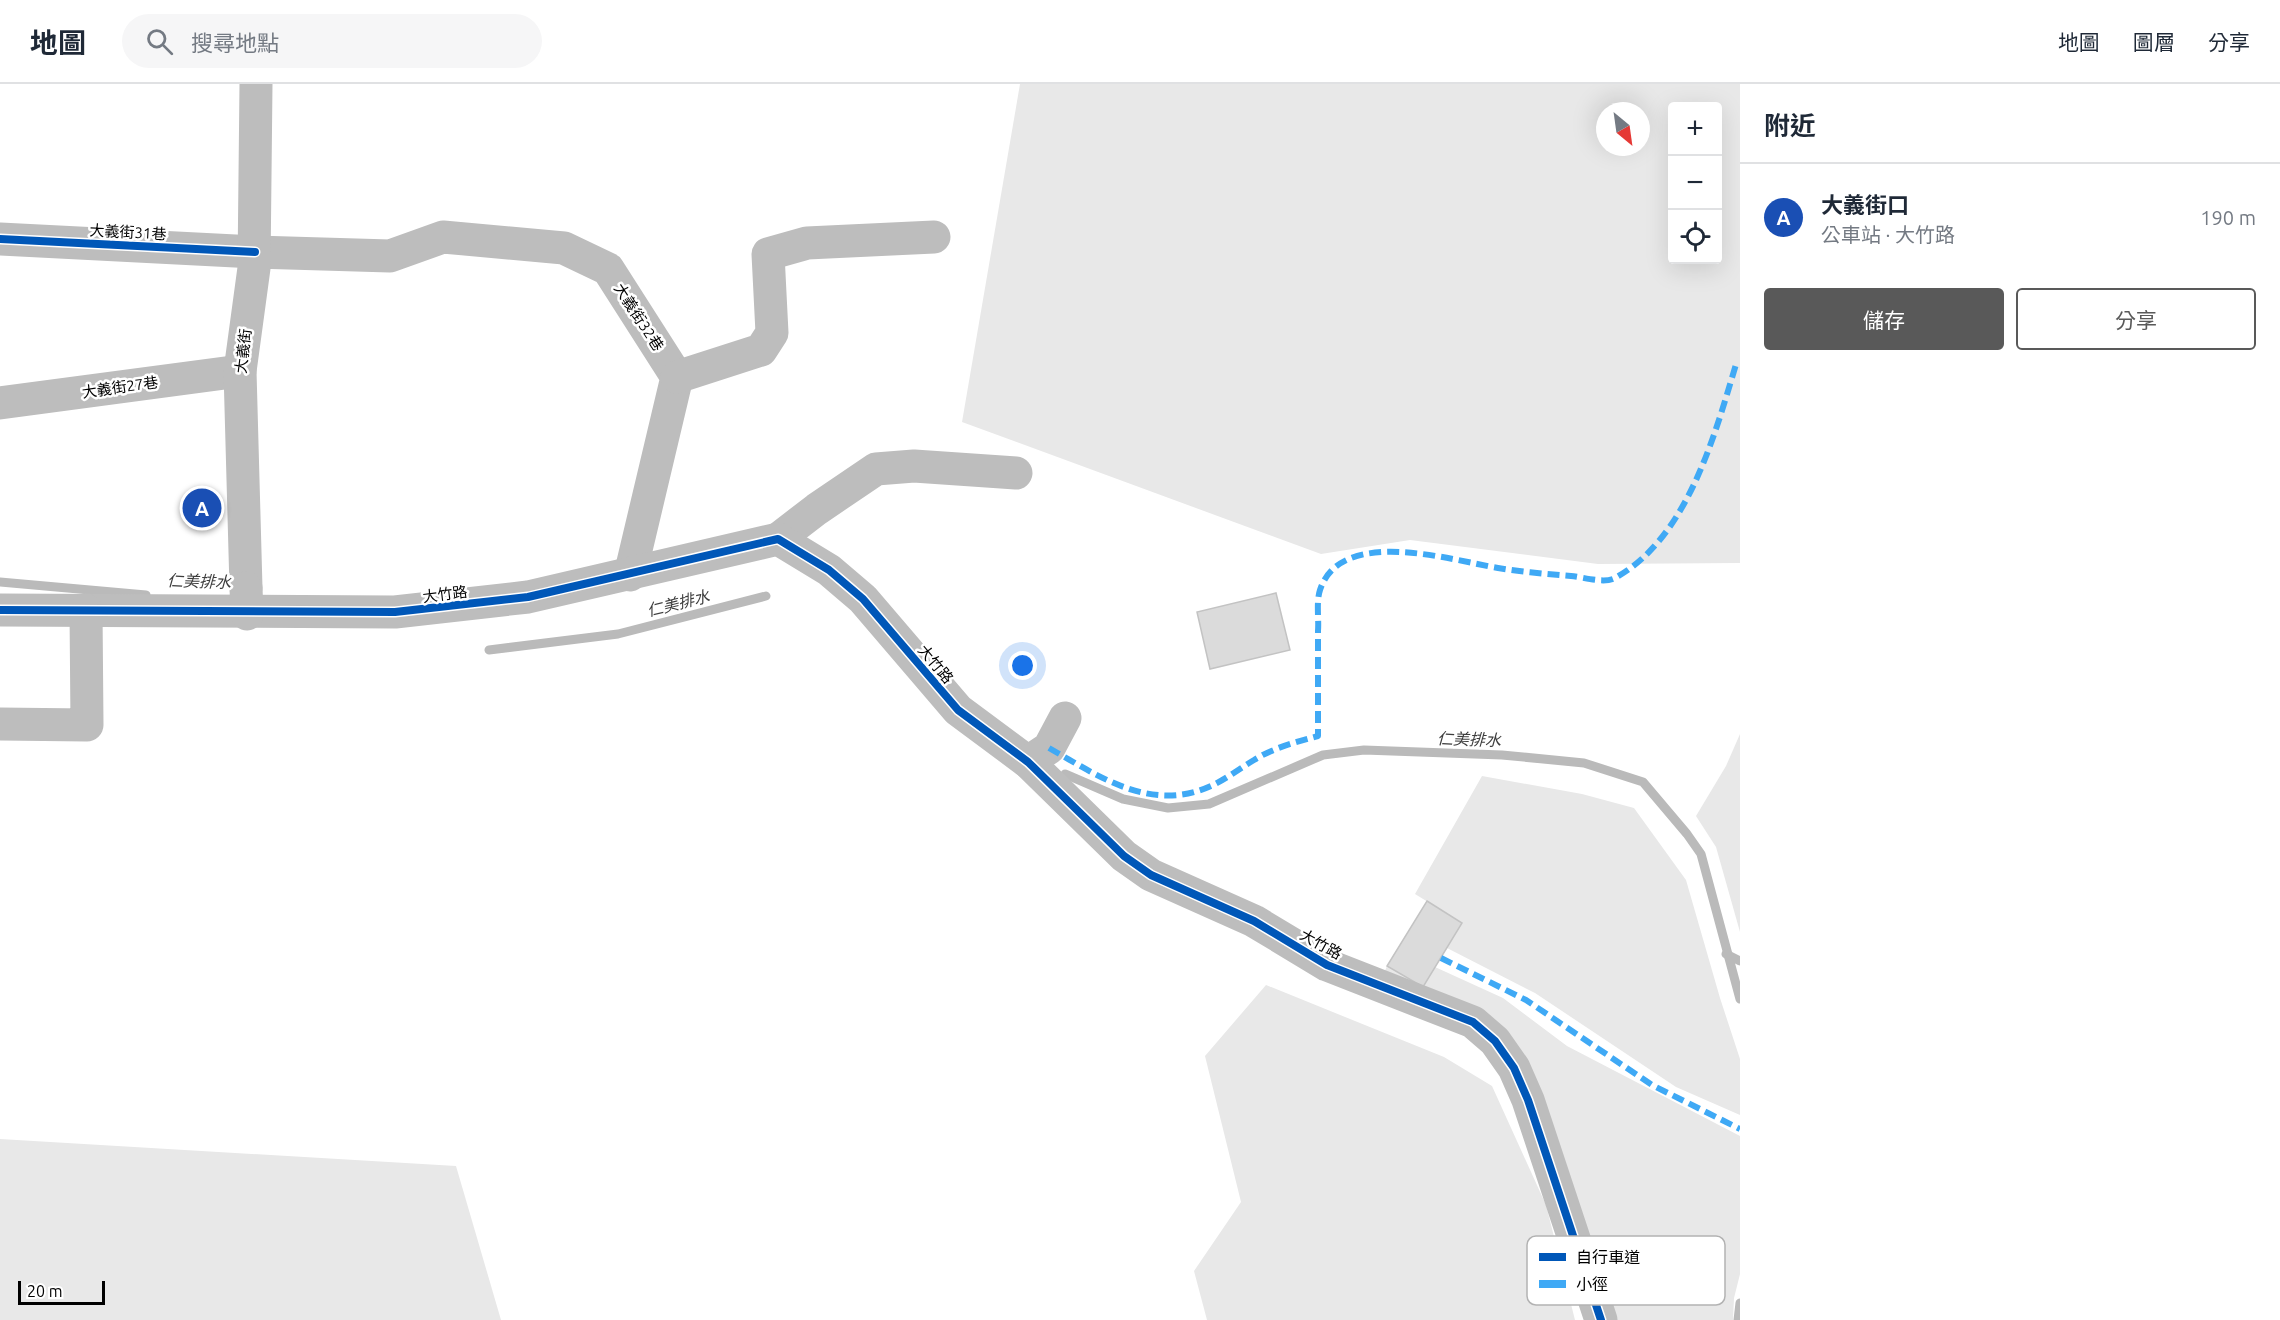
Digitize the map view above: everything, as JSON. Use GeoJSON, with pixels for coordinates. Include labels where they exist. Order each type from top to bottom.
{"type":"FeatureCollection","features":[{"type":"Feature","properties":{"kind":"street","name":"大義街"},"geometry":{"type":"LineString","coordinates":[[246,605],[240,371],[255,252],[256,84]]}},
{"type":"Feature","properties":{"kind":"street","name":"大義街32巷"},"geometry":{"type":"LineString","coordinates":[[255,252],[390,256],[443,237],[564,248],[608,269],[677,377]]}},
{"type":"Feature","properties":{"kind":"street"},"geometry":{"type":"LineString","coordinates":[[630,575],[677,377],[761,350],[772,333],[768,255],[807,243],[934,237]]}},
{"type":"Feature","properties":{"kind":"street","name":"大義街31巷"},"geometry":{"type":"LineString","coordinates":[[0,239],[255,252]]}},
{"type":"Feature","properties":{"kind":"street","name":"大義街27巷"},"geometry":{"type":"LineString","coordinates":[[0,403],[240,371]]}},
{"type":"Feature","properties":{"kind":"street"},"geometry":{"type":"LineString","coordinates":[[778,539],[876,469],[914,466],[1016,473]]}},
{"type":"Feature","properties":{"kind":"street","name":"大竹路"},"geometry":{"type":"LineString","coordinates":[[0,610],[246,605],[395,612],[424,610],[528,597],[778,539],[829,570],[863,599],[958,710],[1028,762],[1124,856],[1151,875],[1254,921],[1327,965],[1473,1022],[1495,1041],[1514,1068],[1528,1100],[1573,1236]]}},
{"type":"Feature","properties":{"kind":"street"},"geometry":{"type":"LineString","coordinates":[[0,724],[87,725],[86,610]]}},
{"type":"Feature","properties":{"kind":"street"},"geometry":{"type":"LineString","coordinates":[[1028,762],[1049,748],[1065,718]]}},
{"type":"Feature","properties":{"kind":"street","name":"大竹路"},"geometry":{"type":"LineString","coordinates":[[1596,1305],[1601,1320]]}},
{"type":"Feature","properties":{"kind":"shaded area"},"geometry":{"type":"Polygon","coordinates":[[[1020,84],[1740,84],[1740,563],[1598,564],[1410,540],[1321,554],[962,422],[1020,84]]]}},
{"type":"Feature","properties":{"kind":"shaded area"},"geometry":{"type":"Polygon","coordinates":[[[1740,734],[1740,932],[1716,847],[1696,816],[1726,766],[1740,734]]]}},
{"type":"Feature","properties":{"kind":"shaded area"},"geometry":{"type":"Polygon","coordinates":[[[1482,776],[1582,794],[1634,808],[1686,880],[1740,1059],[1740,1115],[1676,1087],[1535,993],[1447,948],[1462,923],[1415,894],[1482,776]]]}},
{"type":"Feature","properties":{"kind":"shaded area"},"geometry":{"type":"Polygon","coordinates":[[[1387,966],[1423,987],[1435,967],[1503,998],[1567,1046],[1740,1136],[1740,1274],[1734,1298],[1733,1320],[1617,1320],[1611,1305],[1725,1305],[1725,1236],[1586,1236],[1521,1064],[1376,992],[1387,966]]]}},
{"type":"Feature","properties":{"kind":"shaded area"},"geometry":{"type":"Polygon","coordinates":[[[1266,985],[1444,1057],[1492,1086],[1546,1205],[1554,1236],[1527,1236],[1527,1305],[1571,1305],[1575,1320],[1207,1320],[1194,1271],[1241,1202],[1205,1056],[1266,985]]]}},
{"type":"Feature","properties":{"kind":"shaded area"},"geometry":{"type":"Polygon","coordinates":[[[0,1139],[456,1166],[501,1320],[0,1320],[0,1139]]]}},
{"type":"Feature","properties":{"kind":"building"},"geometry":{"type":"Polygon","coordinates":[[[1276,593],[1290,650],[1210,669],[1197,612],[1276,593]]]}},
{"type":"Feature","properties":{"kind":"building"},"geometry":{"type":"Polygon","coordinates":[[[1427,901],[1462,923],[1423,987],[1387,966],[1427,901]]]}},
{"type":"Feature","properties":{"kind":"waterway","name":"仁美排水"},"geometry":{"type":"LineString","coordinates":[[0,582],[146,595]]}},
{"type":"Feature","properties":{"kind":"waterway","name":"仁美排水"},"geometry":{"type":"LineString","coordinates":[[489,650],[618,634],[766,596]]}},
{"type":"Feature","properties":{"kind":"waterway","name":"仁美排水"},"geometry":{"type":"LineString","coordinates":[[1065,774],[1123,799],[1168,808],[1209,804],[1323,755],[1364,750],[1502,755],[1584,763],[1643,782],[1701,854],[1740,999]]}},
{"type":"Feature","properties":{"kind":"waterway"},"geometry":{"type":"LineString","coordinates":[[1726,954],[1740,961]]}},
{"type":"Feature","properties":{"kind":"waterway","name":"仁美排水"},"geometry":{"type":"LineString","coordinates":[[1738,1320],[1740,1303]]}},
{"type":"Feature","properties":{"kind":"marked path"},"geometry":{"type":"LineString","coordinates":[[1049,748],[1107,780],[1127,788],[1168,796],[1189,793],[1211,786],[1269,752],[1318,736],[1319,595],[1332,570],[1350,558],[1373,553],[1399,552],[1525,572],[1599,580],[1615,578],[1640,560],[1662,537],[1680,511],[1708,451],[1737,361]]}},
{"type":"Feature","properties":{"kind":"marked path"},"geometry":{"type":"LineString","coordinates":[[1441,958],[1526,1000],[1652,1085],[1740,1129]]}},
{"type":"Feature","properties":{"kind":"cycle path"},"geometry":{"type":"LineString","coordinates":[[0,239],[255,252]]}},
{"type":"Feature","properties":{"kind":"cycle path"},"geometry":{"type":"LineString","coordinates":[[0,610],[395,612],[528,597],[778,539],[829,570],[863,599],[958,710],[1028,762],[1124,856],[1151,875],[1254,921],[1327,965],[1473,1022],[1495,1041],[1514,1068],[1528,1100],[1573,1236]]}},
{"type":"Feature","properties":{"kind":"cycle path"},"geometry":{"type":"LineString","coordinates":[[1596,1305],[1601,1320]]}},
{"type":"Feature","properties":{"kind":"place","name":"大義街口"},"geometry":{"type":"Point","coordinates":[202,508]}}]}
